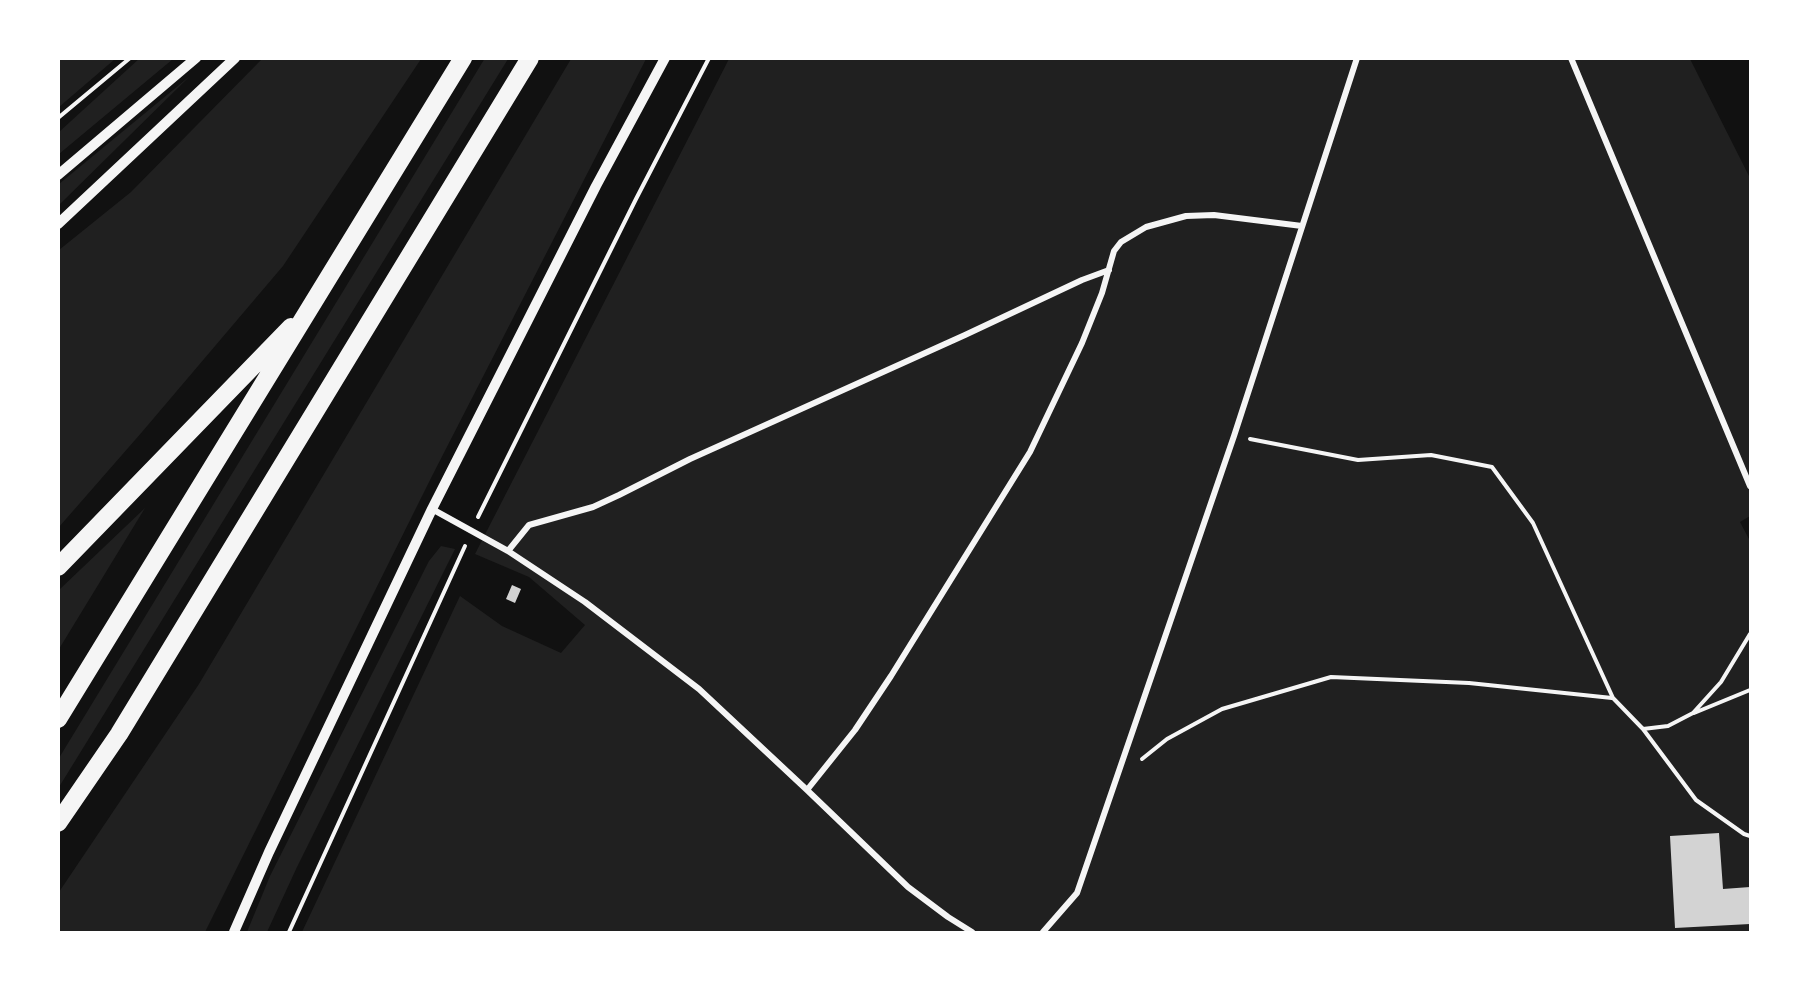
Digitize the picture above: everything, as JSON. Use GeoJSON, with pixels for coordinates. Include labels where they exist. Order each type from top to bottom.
{"type":"FeatureCollection","features":[{"type":"Feature","properties":{"kind":"highway"},"geometry":{"type":"LineString","coordinates":[[58,719],[464,58]]}},
{"type":"Feature","properties":{"kind":"highway"},"geometry":{"type":"LineString","coordinates":[[58,823],[125,723],[530,58]]}},
{"type":"Feature","properties":{"kind":"highway"},"geometry":{"type":"LineString","coordinates":[[58,567],[315,302]]}},
{"type":"Feature","properties":{"kind":"street"},"geometry":{"type":"LineString","coordinates":[[58,175],[196,58]]}},
{"type":"Feature","properties":{"kind":"street"},"geometry":{"type":"LineString","coordinates":[[58,224],[235,58]]}},
{"type":"Feature","properties":{"kind":"street"},"geometry":{"type":"LineString","coordinates":[[234,933],[269,852],[432,509],[596,186],[665,58]]}},
{"type":"Feature","properties":{"kind":"street"},"geometry":{"type":"LineString","coordinates":[[1043,933],[1077,893],[1234,436],[1357,58]]}},
{"type":"Feature","properties":{"kind":"street"},"geometry":{"type":"LineString","coordinates":[[1571,58],[1750,486]]}},
{"type":"Feature","properties":{"kind":"street"},"geometry":{"type":"LineString","coordinates":[[807,790],[834,759],[867,712],[959,569],[1030,452],[1082,344],[1102,293],[1114,251],[1121,242],[1146,227],[1167,219],[1186,216],[1214,214],[1302,226]]}},
{"type":"Feature","properties":{"kind":"street"},"geometry":{"type":"LineString","coordinates":[[508,551],[529,525],[593,507],[740,436],[1082,280],[1109,270]]}},
{"type":"Feature","properties":{"kind":"street"},"geometry":{"type":"LineString","coordinates":[[432,509],[508,551],[585,602],[699,689],[908,887],[948,918],[972,933]]}},
{"type":"Feature","properties":{"kind":"path"},"geometry":{"type":"LineString","coordinates":[[58,118],[130,58]]}},
{"type":"Feature","properties":{"kind":"path"},"geometry":{"type":"LineString","coordinates":[[289,933],[471,531],[630,210],[709,58]]}},
{"type":"Feature","properties":{"kind":"path"},"geometry":{"type":"LineString","coordinates":[[1234,436],[1358,460],[1431,455],[1492,466],[1533,523],[1613,698],[1643,729],[1696,800],[1750,836]]}},
{"type":"Feature","properties":{"kind":"path"},"geometry":{"type":"LineString","coordinates":[[1693,713],[1721,682],[1750,634]]}},
{"type":"Feature","properties":{"kind":"path"},"geometry":{"type":"LineString","coordinates":[[1116,780],[1167,739],[1222,709],[1330,677],[1469,683],[1613,698]]}},
{"type":"Feature","properties":{"kind":"path"},"geometry":{"type":"LineString","coordinates":[[1643,729],[1668,726],[1693,713],[1750,690]]}},
{"type":"Feature","properties":{"kind":"shaded area"},"geometry":{"type":"Polygon","coordinates":[[[59,58],[115,58],[115,59],[59,107],[59,58]]]}},
{"type":"Feature","properties":{"kind":"shaded area"},"geometry":{"type":"Polygon","coordinates":[[[140,58],[173,59],[59,154],[59,132],[140,58]]]}},
{"type":"Feature","properties":{"kind":"shaded area"},"geometry":{"type":"Polygon","coordinates":[[[263,58],[421,59],[283,266],[59,527],[59,250],[131,192],[263,58]]]}},
{"type":"Feature","properties":{"kind":"shaded area"},"geometry":{"type":"Polygon","coordinates":[[[485,58],[508,59],[59,787],[59,758],[485,58]]]}},
{"type":"Feature","properties":{"kind":"shaded area"},"geometry":{"type":"Polygon","coordinates":[[[571,59],[646,59],[432,476],[205,932],[59,932],[59,892],[199,684],[571,59]]]}},
{"type":"Feature","properties":{"kind":"shaded area"},"geometry":{"type":"Polygon","coordinates":[[[729,59],[1690,59],[1750,178],[1750,516],[1740,522],[1750,541],[1750,932],[302,932],[460,596],[502,626],[561,653],[585,625],[529,577],[475,554],[729,59]]]}},
{"type":"Feature","properties":{"kind":"shaded area"},"geometry":{"type":"Polygon","coordinates":[[[190,76],[59,205],[59,184],[190,76]]]}},
{"type":"Feature","properties":{"kind":"shaded area"},"geometry":{"type":"Polygon","coordinates":[[[145,508],[59,649],[59,590],[145,508]]]}},
{"type":"Feature","properties":{"kind":"shaded area"},"geometry":{"type":"Polygon","coordinates":[[[441,546],[455,549],[267,932],[247,932],[270,876],[429,561],[441,546]]]}},
{"type":"Feature","properties":{"kind":"building"},"geometry":{"type":"Polygon","coordinates":[[[512,585],[521,589],[515,603],[506,599],[512,585]]]}},
{"type":"Feature","properties":{"kind":"building"},"geometry":{"type":"Polygon","coordinates":[[[1719,833],[1723,889],[1750,887],[1750,924],[1675,928],[1670,836],[1719,833]]]}}]}
